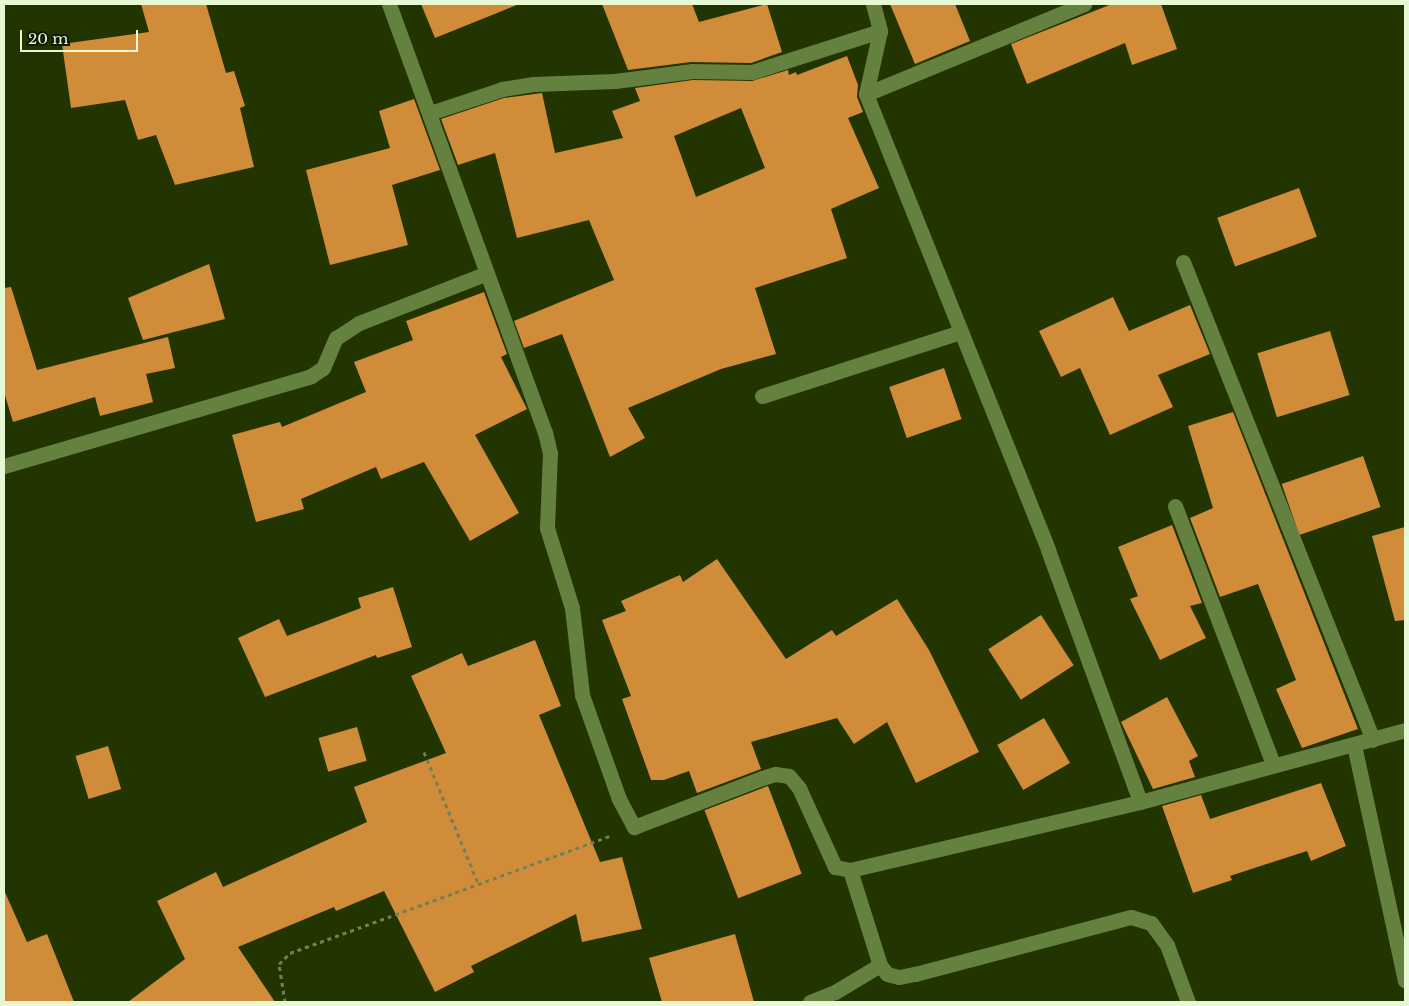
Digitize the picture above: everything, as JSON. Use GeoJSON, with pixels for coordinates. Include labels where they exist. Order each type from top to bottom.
{"type":"FeatureCollection","features":[{"type":"Feature","properties":{"kind":"street"},"geometry":{"type":"LineString","coordinates":[[389,4],[430,113],[550,454],[547,528],[572,608],[582,695],[619,799],[634,828],[762,778],[775,774],[788,776],[800,788],[835,867],[850,870],[1140,802],[1273,764],[1374,740],[1405,730]]}},
{"type":"Feature","properties":{"kind":"street"},"geometry":{"type":"LineString","coordinates":[[873,4],[880,31],[866,94],[1048,550],[1140,802]]}},
{"type":"Feature","properties":{"kind":"street"},"geometry":{"type":"LineString","coordinates":[[866,94],[1084,4]]}},
{"type":"Feature","properties":{"kind":"street"},"geometry":{"type":"LineString","coordinates":[[430,113],[502,89],[534,84],[615,81],[692,71],[752,72],[805,58],[880,31]]}},
{"type":"Feature","properties":{"kind":"street"},"geometry":{"type":"LineString","coordinates":[[1183,262],[1374,740]]}},
{"type":"Feature","properties":{"kind":"street"},"geometry":{"type":"LineString","coordinates":[[4,466],[311,376],[323,368],[336,338],[359,322],[487,273]]}},
{"type":"Feature","properties":{"kind":"street"},"geometry":{"type":"LineString","coordinates":[[762,396],[960,332]]}},
{"type":"Feature","properties":{"kind":"street"},"geometry":{"type":"LineString","coordinates":[[1175,506],[1273,764]]}},
{"type":"Feature","properties":{"kind":"street"},"geometry":{"type":"LineString","coordinates":[[1354,745],[1405,981]]}},
{"type":"Feature","properties":{"kind":"street"},"geometry":{"type":"LineString","coordinates":[[850,870],[880,965],[887,974],[899,977],[1131,917],[1151,923],[1167,945],[1188,1002]]}},
{"type":"Feature","properties":{"kind":"street"},"geometry":{"type":"LineString","coordinates":[[810,1002],[835,992],[880,965]]}},
{"type":"Feature","properties":{"kind":"path"},"geometry":{"type":"LineString","coordinates":[[424,752],[478,883]]}},
{"type":"Feature","properties":{"kind":"path"},"geometry":{"type":"LineString","coordinates":[[285,1002],[279,964],[290,953],[478,883],[634,828]]}},
{"type":"Feature","properties":{"kind":"building"},"geometry":{"type":"Polygon","coordinates":[[[141,4],[206,4],[226,73],[234,71],[245,106],[240,108],[254,167],[175,185],[156,135],[138,140],[125,100],[71,108],[62,44],[149,32],[141,4]]]}},
{"type":"Feature","properties":{"kind":"building"},"geometry":{"type":"Polygon","coordinates":[[[421,4],[516,4],[517,5],[435,38],[421,4]]]}},
{"type":"Feature","properties":{"kind":"building"},"geometry":{"type":"Polygon","coordinates":[[[602,4],[692,4],[699,22],[767,4],[782,52],[751,63],[691,62],[628,70],[602,4]]]}},
{"type":"Feature","properties":{"kind":"building"},"geometry":{"type":"Polygon","coordinates":[[[890,4],[955,4],[970,41],[915,64],[890,4]]]}},
{"type":"Feature","properties":{"kind":"building"},"geometry":{"type":"Polygon","coordinates":[[[1112,4],[1161,4],[1177,49],[1132,65],[1125,43],[1027,84],[1011,44],[1112,4]]]}},
{"type":"Feature","properties":{"kind":"building"},"geometry":{"type":"Polygon","coordinates":[[[847,56],[858,85],[857,97],[863,112],[848,118],[879,188],[831,209],[847,258],[755,288],[776,354],[721,369],[628,408],[645,438],[610,457],[562,334],[524,348],[514,321],[614,280],[589,220],[517,238],[495,153],[458,165],[441,119],[504,98],[542,93],[555,153],[623,138],[612,111],[640,101],[635,88],[693,80],[752,81],[788,70],[789,75],[796,72],[797,75],[847,56]],[[741,108],[674,136],[696,197],[765,168],[741,108]]]}},
{"type":"Feature","properties":{"kind":"building"},"geometry":{"type":"Polygon","coordinates":[[[414,99],[440,170],[392,185],[408,245],[330,265],[306,170],[390,148],[379,111],[414,99]]]}},
{"type":"Feature","properties":{"kind":"building"},"geometry":{"type":"Polygon","coordinates":[[[1299,188],[1317,237],[1235,267],[1217,218],[1299,188]]]}},
{"type":"Feature","properties":{"kind":"building"},"geometry":{"type":"Polygon","coordinates":[[[209,264],[225,319],[143,340],[128,298],[209,264]]]}},
{"type":"Feature","properties":{"kind":"building"},"geometry":{"type":"Polygon","coordinates":[[[11,287],[37,370],[168,337],[175,368],[146,374],[153,402],[100,416],[95,397],[13,422],[4,392],[4,288],[11,287]]]}},
{"type":"Feature","properties":{"kind":"building"},"geometry":{"type":"Polygon","coordinates":[[[484,292],[507,354],[501,357],[527,409],[475,435],[519,513],[470,541],[424,462],[381,479],[376,467],[301,499],[304,509],[256,522],[232,435],[280,422],[282,427],[366,392],[354,362],[413,340],[406,321],[484,292]]]}},
{"type":"Feature","properties":{"kind":"building"},"geometry":{"type":"Polygon","coordinates":[[[1113,297],[1129,331],[1190,305],[1210,354],[1158,375],[1173,407],[1110,435],[1080,368],[1061,377],[1039,331],[1113,297]]]}},
{"type":"Feature","properties":{"kind":"building"},"geometry":{"type":"Polygon","coordinates":[[[1330,331],[1350,395],[1277,417],[1257,353],[1330,331]]]}},
{"type":"Feature","properties":{"kind":"building"},"geometry":{"type":"Polygon","coordinates":[[[944,368],[962,419],[907,438],[889,387],[944,368]]]}},
{"type":"Feature","properties":{"kind":"building"},"geometry":{"type":"Polygon","coordinates":[[[1233,412],[1358,729],[1302,748],[1276,689],[1296,680],[1258,584],[1220,597],[1190,518],[1213,508],[1188,426],[1233,412]]]}},
{"type":"Feature","properties":{"kind":"building"},"geometry":{"type":"Polygon","coordinates":[[[1363,456],[1381,507],[1299,535],[1282,484],[1363,456]]]}},
{"type":"Feature","properties":{"kind":"building"},"geometry":{"type":"Polygon","coordinates":[[[1172,525],[1202,603],[1190,606],[1206,638],[1160,660],[1130,599],[1138,596],[1118,547],[1172,525]]]}},
{"type":"Feature","properties":{"kind":"building"},"geometry":{"type":"Polygon","coordinates":[[[1405,527],[1405,620],[1395,621],[1372,536],[1405,527]]]}},
{"type":"Feature","properties":{"kind":"building"},"geometry":{"type":"Polygon","coordinates":[[[717,559],[786,659],[832,630],[836,636],[897,599],[929,650],[979,752],[916,783],[887,722],[854,744],[837,718],[751,742],[761,769],[697,793],[689,771],[664,780],[651,780],[622,699],[631,696],[602,620],[626,611],[621,601],[680,575],[683,582],[717,559]]]}},
{"type":"Feature","properties":{"kind":"building"},"geometry":{"type":"Polygon","coordinates":[[[393,587],[412,647],[377,658],[376,655],[265,697],[238,638],[279,619],[287,636],[361,608],[358,598],[393,587]]]}},
{"type":"Feature","properties":{"kind":"building"},"geometry":{"type":"Polygon","coordinates":[[[1041,615],[1074,665],[1021,700],[988,649],[1041,615]]]}},
{"type":"Feature","properties":{"kind":"building"},"geometry":{"type":"Polygon","coordinates":[[[535,640],[561,706],[539,715],[600,862],[622,857],[642,929],[582,942],[576,914],[471,966],[474,972],[435,992],[384,891],[336,911],[334,907],[238,947],[275,1002],[128,1002],[185,959],[157,901],[216,872],[223,887],[367,822],[354,787],[446,753],[411,676],[462,653],[468,666],[535,640]]]}},
{"type":"Feature","properties":{"kind":"building"},"geometry":{"type":"Polygon","coordinates":[[[1167,697],[1198,756],[1189,761],[1195,777],[1153,789],[1121,722],[1167,697]]]}},
{"type":"Feature","properties":{"kind":"building"},"geometry":{"type":"Polygon","coordinates":[[[1044,718],[1070,763],[1023,790],[997,745],[1044,718]]]}},
{"type":"Feature","properties":{"kind":"building"},"geometry":{"type":"Polygon","coordinates":[[[357,727],[367,761],[328,772],[319,738],[357,727]]]}},
{"type":"Feature","properties":{"kind":"building"},"geometry":{"type":"Polygon","coordinates":[[[108,746],[121,789],[89,799],[75,756],[108,746]]]}},
{"type":"Feature","properties":{"kind":"building"},"geometry":{"type":"Polygon","coordinates":[[[1321,783],[1346,846],[1311,861],[1307,851],[1230,876],[1232,880],[1193,893],[1162,806],[1201,795],[1210,819],[1321,783]]]}},
{"type":"Feature","properties":{"kind":"building"},"geometry":{"type":"Polygon","coordinates":[[[768,786],[802,874],[738,898],[705,810],[768,786]]]}},
{"type":"Feature","properties":{"kind":"building"},"geometry":{"type":"Polygon","coordinates":[[[4,890],[27,942],[47,934],[74,1002],[4,1002],[4,890]]]}},
{"type":"Feature","properties":{"kind":"building"},"geometry":{"type":"Polygon","coordinates":[[[735,934],[754,1002],[662,1002],[649,958],[735,934]]]}}]}
